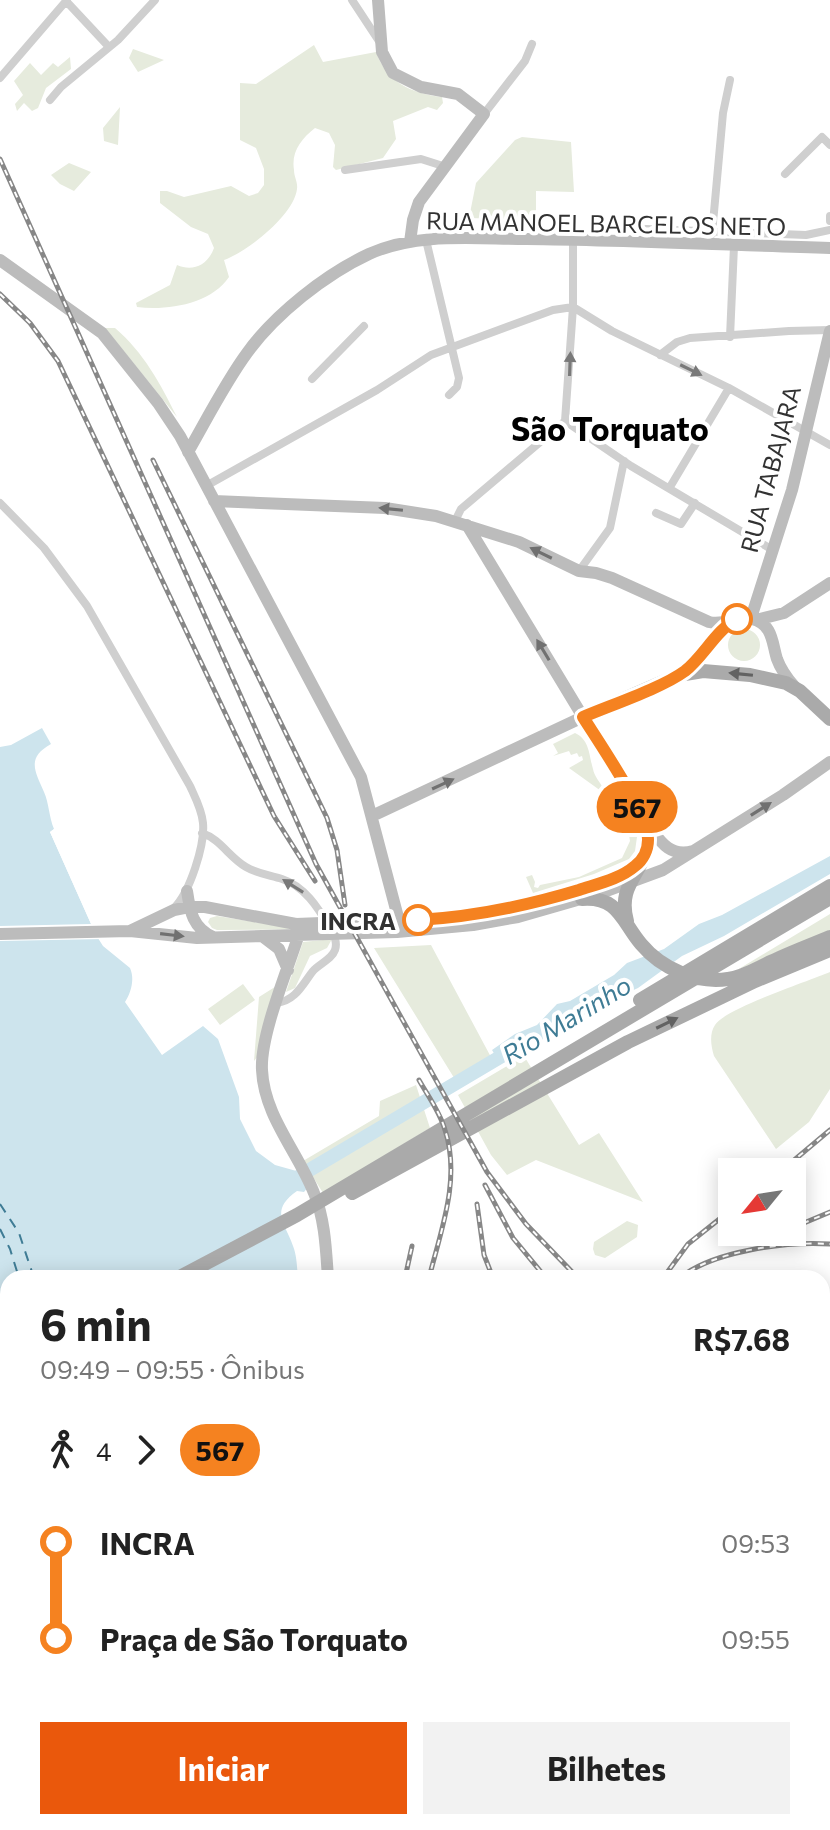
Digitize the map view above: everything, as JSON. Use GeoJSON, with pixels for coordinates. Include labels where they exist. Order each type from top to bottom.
{"type":"FeatureCollection","features":[{"type":"Feature","properties":{"kind":"main road"},"geometry":{"type":"LineString","coordinates":[[627,921],[624,905],[628,884],[643,857],[648,839],[642,816],[583,717],[679,675],[703,671],[778,680],[800,691],[830,719]]}},
{"type":"Feature","properties":{"kind":"main road"},"geometry":{"type":"LineString","coordinates":[[480,1106],[655,990],[830,886]]}},
{"type":"Feature","properties":{"kind":"main road"},"geometry":{"type":"LineString","coordinates":[[194,1270],[245,1245],[830,898]]}},
{"type":"Feature","properties":{"kind":"main road"},"geometry":{"type":"LineString","coordinates":[[582,899],[608,903],[627,921],[647,950],[681,972],[717,980],[737,978],[830,937]]}},
{"type":"Feature","properties":{"kind":"main road"},"geometry":{"type":"LineString","coordinates":[[352,1193],[830,909]]}},
{"type":"Feature","properties":{"kind":"main road"},"geometry":{"type":"LineString","coordinates":[[211,1270],[320,1201],[352,1193],[616,1049],[737,989],[830,950]]}},
{"type":"Feature","properties":{"kind":"street"},"geometry":{"type":"LineString","coordinates":[[50,100],[155,0]]}},
{"type":"Feature","properties":{"kind":"street"},"geometry":{"type":"LineString","coordinates":[[352,0],[382,45]]}},
{"type":"Feature","properties":{"kind":"street"},"geometry":{"type":"LineString","coordinates":[[378,0],[386,63],[397,76],[421,87],[458,94],[484,114]]}},
{"type":"Feature","properties":{"kind":"street"},"geometry":{"type":"LineString","coordinates":[[0,78],[67,1],[109,47]]}},
{"type":"Feature","properties":{"kind":"street"},"geometry":{"type":"LineString","coordinates":[[410,242],[415,209],[443,166],[525,61],[532,44]]}},
{"type":"Feature","properties":{"kind":"street"},"geometry":{"type":"LineString","coordinates":[[711,238],[723,113],[730,80]]}},
{"type":"Feature","properties":{"kind":"street"},"geometry":{"type":"LineString","coordinates":[[785,174],[822,137],[830,145]]}},
{"type":"Feature","properties":{"kind":"street"},"geometry":{"type":"LineString","coordinates":[[345,170],[421,159],[443,166]]}},
{"type":"Feature","properties":{"kind":"street"},"geometry":{"type":"LineString","coordinates":[[594,227],[711,238],[806,235],[830,230]]}},
{"type":"Feature","properties":{"kind":"street","name":"RUA MANOEL BARCELOS NETO"},"geometry":{"type":"LineString","coordinates":[[188,452],[244,357],[285,312],[358,260],[388,247],[426,240],[711,238],[734,246],[830,248]]}},
{"type":"Feature","properties":{"kind":"street"},"geometry":{"type":"LineString","coordinates":[[426,240],[459,380],[449,395]]}},
{"type":"Feature","properties":{"kind":"street"},"geometry":{"type":"LineString","coordinates":[[372,816],[583,717],[461,523],[461,509],[565,421],[573,307],[573,240]]}},
{"type":"Feature","properties":{"kind":"street"},"geometry":{"type":"LineString","coordinates":[[730,337],[734,246]]}},
{"type":"Feature","properties":{"kind":"street"},"geometry":{"type":"LineString","coordinates":[[0,260],[102,333],[166,414],[356,768],[372,816],[399,921]]}},
{"type":"Feature","properties":{"kind":"street"},"geometry":{"type":"LineString","coordinates":[[206,486],[377,390],[425,358],[558,308],[573,294]]}},
{"type":"Feature","properties":{"kind":"street"},"geometry":{"type":"LineString","coordinates":[[558,308],[573,307],[660,355],[729,388],[830,445]]}},
{"type":"Feature","properties":{"kind":"street"},"geometry":{"type":"LineString","coordinates":[[312,379],[364,326]]}},
{"type":"Feature","properties":{"kind":"street"},"geometry":{"type":"LineString","coordinates":[[660,355],[670,345],[684,340],[789,331],[830,331]]}},
{"type":"Feature","properties":{"kind":"street","name":"RUA TABAJARA"},"geometry":{"type":"LineString","coordinates":[[754,619],[771,549],[792,490],[830,331]]}},
{"type":"Feature","properties":{"kind":"street"},"geometry":{"type":"LineString","coordinates":[[670,487],[729,388]]}},
{"type":"Feature","properties":{"kind":"street"},"geometry":{"type":"LineString","coordinates":[[565,421],[624,461],[771,549]]}},
{"type":"Feature","properties":{"kind":"street"},"geometry":{"type":"LineString","coordinates":[[579,571],[610,528],[624,461]]}},
{"type":"Feature","properties":{"kind":"street"},"geometry":{"type":"LineString","coordinates":[[214,501],[385,508],[461,523],[519,542],[579,571],[612,578],[709,622],[723,624],[776,617],[830,583]]}},
{"type":"Feature","properties":{"kind":"street"},"geometry":{"type":"LineString","coordinates":[[0,503],[57,564],[99,625],[186,778],[201,813],[202,833],[187,891],[167,914]]}},
{"type":"Feature","properties":{"kind":"street"},"geometry":{"type":"LineString","coordinates":[[656,513],[681,524],[695,503]]}},
{"type":"Feature","properties":{"kind":"street"},"geometry":{"type":"LineString","coordinates":[[773,639],[778,623],[791,610]]}},
{"type":"Feature","properties":{"kind":"street"},"geometry":{"type":"LineString","coordinates":[[754,619],[765,626],[773,639],[780,667],[800,691]]}},
{"type":"Feature","properties":{"kind":"street"},"geometry":{"type":"LineString","coordinates":[[679,675],[701,657],[733,621]]}},
{"type":"Feature","properties":{"kind":"street"},"geometry":{"type":"LineString","coordinates":[[363,926],[434,929],[484,924],[628,884],[663,870],[830,762]]}},
{"type":"Feature","properties":{"kind":"street"},"geometry":{"type":"LineString","coordinates":[[642,816],[666,848],[679,853],[694,851]]}},
{"type":"Feature","properties":{"kind":"street"},"geometry":{"type":"LineString","coordinates":[[202,833],[214,839],[251,870],[284,879],[300,888],[316,907],[334,938],[336,945],[332,955],[314,970],[294,997],[277,1003]]}},
{"type":"Feature","properties":{"kind":"street"},"geometry":{"type":"LineString","coordinates":[[0,934],[130,931],[189,907],[205,907],[324,928],[472,916],[538,902],[619,876],[636,866],[643,857]]}},
{"type":"Feature","properties":{"kind":"street"},"geometry":{"type":"LineString","coordinates":[[187,891],[196,926],[213,937]]}},
{"type":"Feature","properties":{"kind":"street"},"geometry":{"type":"LineString","coordinates":[[130,931],[197,938],[299,934],[324,928]]}},
{"type":"Feature","properties":{"kind":"street"},"geometry":{"type":"LineString","coordinates":[[299,934],[265,1043],[262,1069],[273,1112],[320,1201],[327,1270]]}},
{"type":"Feature","properties":{"kind":"street"},"geometry":{"type":"LineString","coordinates":[[259,935],[279,949],[288,970]]}},
{"type":"Feature","properties":{"kind":"shaded area"},"geometry":{"type":"Polygon","coordinates":[[[314,45],[323,62],[376,52],[393,78],[410,89],[442,97],[443,103],[437,110],[428,107],[393,121],[396,139],[383,158],[336,170],[333,167],[335,145],[329,133],[315,128],[301,141],[296,152],[293,163],[297,186],[288,210],[245,249],[224,260],[229,277],[221,286],[188,304],[162,308],[137,307],[136,303],[170,285],[177,265],[189,268],[199,266],[208,259],[214,248],[208,234],[191,227],[160,203],[160,191],[184,197],[231,186],[249,196],[258,193],[264,185],[264,169],[256,148],[240,140],[240,83],[256,84],[314,45]]]}},
{"type":"Feature","properties":{"kind":"shaded area"},"geometry":{"type":"Polygon","coordinates":[[[133,49],[164,60],[138,72],[129,58],[133,49]]]}},
{"type":"Feature","properties":{"kind":"shaded area"},"geometry":{"type":"Polygon","coordinates":[[[70,57],[71,69],[46,88],[38,108],[32,111],[24,103],[17,111],[15,104],[23,95],[14,81],[30,63],[41,75],[53,63],[58,67],[70,57]]]}},
{"type":"Feature","properties":{"kind":"shaded area"},"geometry":{"type":"Polygon","coordinates":[[[120,107],[118,145],[104,141],[103,128],[120,107]]]}},
{"type":"Feature","properties":{"kind":"shaded area"},"geometry":{"type":"Polygon","coordinates":[[[522,137],[571,142],[574,192],[536,191],[536,220],[469,218],[476,183],[515,140],[522,137]]]}},
{"type":"Feature","properties":{"kind":"shaded area"},"geometry":{"type":"Polygon","coordinates":[[[69,163],[91,172],[74,191],[51,175],[69,163]]]}},
{"type":"Feature","properties":{"kind":"shaded area"},"geometry":{"type":"Polygon","coordinates":[[[105,328],[115,328],[135,348],[158,380],[177,417],[105,328]]]}},
{"type":"Feature","properties":{"kind":"shaded area"},"geometry":{"type":"Polygon","coordinates":[[[744,629],[756,633],[760,645],[756,657],[744,661],[732,657],[728,645],[732,633],[744,629]]]}},
{"type":"Feature","properties":{"kind":"shaded area"},"geometry":{"type":"Polygon","coordinates":[[[575,733],[586,744],[594,772],[603,788],[601,791],[569,768],[583,760],[582,756],[579,757],[577,753],[571,755],[569,751],[553,756],[558,753],[553,744],[575,733]]]}},
{"type":"Feature","properties":{"kind":"shaded area"},"geometry":{"type":"Polygon","coordinates":[[[624,806],[637,837],[635,851],[629,859],[594,874],[533,893],[526,877],[532,875],[534,887],[538,888],[579,877],[622,858],[630,841],[624,806]]]}},
{"type":"Feature","properties":{"kind":"shaded area"},"geometry":{"type":"Polygon","coordinates":[[[830,914],[830,930],[737,970],[830,914]]]}},
{"type":"Feature","properties":{"kind":"shaded area"},"geometry":{"type":"Polygon","coordinates":[[[217,916],[285,927],[323,929],[217,930],[208,922],[217,916]]]}},
{"type":"Feature","properties":{"kind":"shaded area"},"geometry":{"type":"Polygon","coordinates":[[[332,939],[327,948],[310,956],[295,988],[286,992],[303,942],[332,939]]]}},
{"type":"Feature","properties":{"kind":"shaded area"},"geometry":{"type":"Polygon","coordinates":[[[431,945],[492,1059],[456,1081],[374,948],[431,945]]]}},
{"type":"Feature","properties":{"kind":"shaded area"},"geometry":{"type":"Polygon","coordinates":[[[830,972],[830,1089],[809,1122],[776,1149],[714,1056],[712,1032],[722,1018],[734,1011],[830,972]]]}},
{"type":"Feature","properties":{"kind":"shaded area"},"geometry":{"type":"Polygon","coordinates":[[[243,984],[255,1000],[220,1025],[208,1009],[243,984]]]}},
{"type":"Feature","properties":{"kind":"shaded area"},"geometry":{"type":"Polygon","coordinates":[[[278,985],[258,1056],[254,1061],[259,997],[278,985]]]}},
{"type":"Feature","properties":{"kind":"shaded area"},"geometry":{"type":"Polygon","coordinates":[[[524,1056],[579,1145],[599,1133],[643,1202],[536,1160],[507,1175],[491,1155],[458,1095],[524,1056]]]}},
{"type":"Feature","properties":{"kind":"shaded area"},"geometry":{"type":"Polygon","coordinates":[[[416,1085],[430,1128],[323,1193],[303,1161],[379,1116],[380,1101],[416,1085]]]}},
{"type":"Feature","properties":{"kind":"shaded area"},"geometry":{"type":"Polygon","coordinates":[[[627,1221],[638,1225],[637,1237],[605,1258],[595,1255],[594,1242],[627,1221]]]}},
{"type":"Feature","properties":{"kind":"water"},"geometry":{"type":"Polygon","coordinates":[[[42,728],[51,744],[35,760],[54,829],[50,832],[96,935],[103,946],[130,968],[132,986],[125,1002],[162,1055],[203,1026],[218,1039],[239,1097],[240,1119],[256,1151],[275,1165],[300,1172],[308,1187],[304,1192],[297,1191],[288,1198],[281,1211],[293,1246],[297,1270],[0,1270],[0,747],[11,745],[42,728]]]}},
{"type":"Feature","properties":{"kind":"water"},"geometry":{"type":"Polygon","coordinates":[[[830,856],[830,874],[724,936],[682,956],[590,1017],[587,1015],[554,1036],[516,1048],[498,1060],[492,1050],[515,1034],[537,1025],[557,1004],[570,1001],[614,975],[627,963],[664,949],[699,924],[722,915],[830,856]]]}},
{"type":"Feature","properties":{"kind":"pier"},"geometry":{"type":"Polygon","coordinates":[[[54,829],[103,939],[0,941],[0,926],[91,924],[50,832],[54,829]]]}},
{"type":"Feature","properties":{"kind":"waterway","name":"Rio Marinho"},"geometry":{"type":"LineString","coordinates":[[301,1175],[512,1050]]}},
{"type":"Feature","properties":{"kind":"ferry route"},"geometry":{"type":"LineString","coordinates":[[0,1204],[19,1233],[31,1270]]}},
{"type":"Feature","properties":{"kind":"ferry route"},"geometry":{"type":"LineString","coordinates":[[0,1229],[17,1270]]}},
{"type":"Feature","properties":{"kind":"railway"},"geometry":{"type":"LineString","coordinates":[[0,159],[316,864],[487,1172],[526,1224],[570,1270]]}},
{"type":"Feature","properties":{"kind":"railway"},"geometry":{"type":"LineString","coordinates":[[0,294],[30,323],[58,361],[274,816],[315,881]]}},
{"type":"Feature","properties":{"kind":"railway"},"geometry":{"type":"LineString","coordinates":[[153,460],[327,818],[337,850],[345,905]]}},
{"type":"Feature","properties":{"kind":"railway"},"geometry":{"type":"LineString","coordinates":[[419,1080],[443,1123],[451,1167],[448,1204],[431,1270]]}},
{"type":"Feature","properties":{"kind":"railway"},"geometry":{"type":"LineString","coordinates":[[797,1158],[830,1130]]}},
{"type":"Feature","properties":{"kind":"railway"},"geometry":{"type":"LineString","coordinates":[[485,1185],[513,1238],[539,1270]]}},
{"type":"Feature","properties":{"kind":"railway"},"geometry":{"type":"LineString","coordinates":[[477,1204],[484,1255],[490,1270]]}},
{"type":"Feature","properties":{"kind":"railway"},"geometry":{"type":"LineString","coordinates":[[806,1222],[830,1212]]}},
{"type":"Feature","properties":{"kind":"railway"},"geometry":{"type":"LineString","coordinates":[[669,1270],[688,1244],[718,1220]]}},
{"type":"Feature","properties":{"kind":"railway"},"geometry":{"type":"LineString","coordinates":[[692,1270],[711,1261],[751,1250],[793,1244],[830,1244]]}},
{"type":"Feature","properties":{"kind":"railway"},"geometry":{"type":"LineString","coordinates":[[407,1270],[412,1246]]}},
{"type":"Feature","properties":{"kind":"bus line","name":"567"},"geometry":{"type":"LineString","coordinates":[[418,920],[472,916],[516,907],[594,885],[636,866],[647,845],[645,821],[583,717],[679,675],[701,657],[728,624],[737,619]]}},
{"type":"Feature","properties":{"kind":"place","name":"INCRA"},"geometry":{"type":"Point","coordinates":[418,920]}},
{"type":"Feature","properties":{"kind":"district","name":"São Torquato"},"geometry":{"type":"Point","coordinates":[610,428]}}]}
